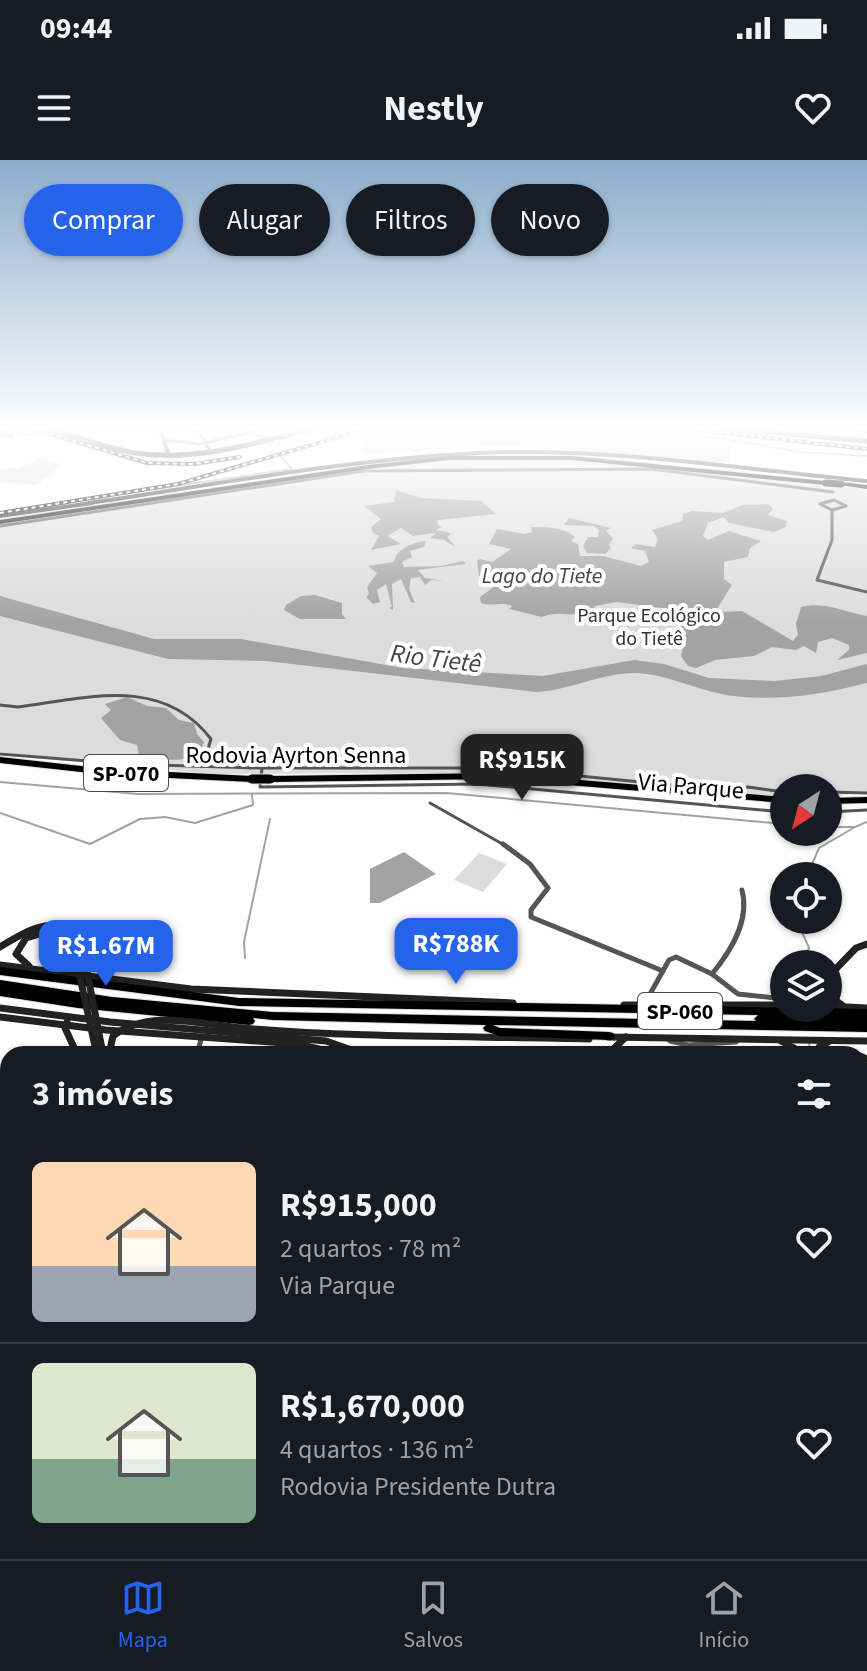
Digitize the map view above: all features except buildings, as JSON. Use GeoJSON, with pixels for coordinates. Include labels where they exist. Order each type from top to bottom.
{"type":"FeatureCollection","features":[{"type":"Feature","properties":{"kind":"highway"},"geometry":{"type":"LineString","coordinates":[[0,521],[162,492]]}},
{"type":"Feature","properties":{"kind":"highway"},"geometry":{"type":"LineString","coordinates":[[92,504],[188,492]]}},
{"type":"Feature","properties":{"kind":"highway"},"geometry":{"type":"LineString","coordinates":[[0,521],[195,492]]}},
{"type":"Feature","properties":{"kind":"highway","name":"Rodovia Ayrton Senna"},"geometry":{"type":"LineString","coordinates":[[0,760],[256,783],[270,779],[496,776],[770,799]]}},
{"type":"Feature","properties":{"kind":"highway"},"geometry":{"type":"LineString","coordinates":[[842,801],[867,800]]}},
{"type":"Feature","properties":{"kind":"highway","name":"SP-060"},"geometry":{"type":"LineString","coordinates":[[0,971],[239,1002],[867,1015]]}},
{"type":"Feature","properties":{"kind":"highway","name":"SP-060"},"geometry":{"type":"LineString","coordinates":[[0,978],[243,1008],[867,1015]]}},
{"type":"Feature","properties":{"kind":"highway","name":"SP-060"},"geometry":{"type":"LineString","coordinates":[[0,984],[112,1001],[273,1016],[867,1031]]}},
{"type":"Feature","properties":{"kind":"highway","name":"SP-060"},"geometry":{"type":"LineString","coordinates":[[0,992],[159,1014],[303,1024],[867,1031]]}},
{"type":"Feature","properties":{"kind":"highway"},"geometry":{"type":"LineString","coordinates":[[664,1004],[770,1010]]}},
{"type":"Feature","properties":{"kind":"highway","name":"SP-060"},"geometry":{"type":"LineString","coordinates":[[755,1012],[770,1012]]}},
{"type":"Feature","properties":{"kind":"highway","name":"SP-060"},"geometry":{"type":"LineString","coordinates":[[842,1014],[867,1015]]}},
{"type":"Feature","properties":{"kind":"highway"},"geometry":{"type":"LineString","coordinates":[[489,1028],[499,1032],[609,1036]]}},
{"type":"Feature","properties":{"kind":"main road"},"geometry":{"type":"LineString","coordinates":[[92,504],[130,495],[147,495]]}},
{"type":"Feature","properties":{"kind":"main road"},"geometry":{"type":"LineString","coordinates":[[0,947],[43,926],[60,925],[74,937],[82,946],[104,1046]]}},
{"type":"Feature","properties":{"kind":"main road"},"geometry":{"type":"LineString","coordinates":[[51,973],[22,963],[16,954],[18,946],[32,934],[47,930],[61,931],[74,937]]}},
{"type":"Feature","properties":{"kind":"main road"},"geometry":{"type":"LineString","coordinates":[[74,937],[94,1046]]}},
{"type":"Feature","properties":{"kind":"main road"},"geometry":{"type":"LineString","coordinates":[[842,962],[856,948],[866,945]]}},
{"type":"Feature","properties":{"kind":"main road"},"geometry":{"type":"LineString","coordinates":[[0,965],[295,998],[644,1005],[770,1002]]}},
{"type":"Feature","properties":{"kind":"main road"},"geometry":{"type":"LineString","coordinates":[[842,1004],[867,1015]]}},
{"type":"Feature","properties":{"kind":"main road"},"geometry":{"type":"LineString","coordinates":[[842,1007],[853,1007]]}},
{"type":"Feature","properties":{"kind":"main road"},"geometry":{"type":"LineString","coordinates":[[0,1008],[77,1017],[110,1026]]}},
{"type":"Feature","properties":{"kind":"main road"},"geometry":{"type":"LineString","coordinates":[[0,1017],[66,1025],[326,1041],[340,1046]]}},
{"type":"Feature","properties":{"kind":"main road"},"geometry":{"type":"LineString","coordinates":[[66,1025],[77,1017]]}},
{"type":"Feature","properties":{"kind":"main road"},"geometry":{"type":"LineString","coordinates":[[109,1046],[113,1036],[138,1021],[352,1036],[388,1033],[569,1039],[609,1036],[867,1041]]}},
{"type":"Feature","properties":{"kind":"main road"},"geometry":{"type":"LineString","coordinates":[[66,1025],[74,1046]]}},
{"type":"Feature","properties":{"kind":"main road"},"geometry":{"type":"LineString","coordinates":[[616,1046],[626,1037]]}},
{"type":"Feature","properties":{"kind":"main road"},"geometry":{"type":"LineString","coordinates":[[774,1039],[795,1046]]}},
{"type":"Feature","properties":{"kind":"main road"},"geometry":{"type":"LineString","coordinates":[[821,1046],[833,1040]]}},
{"type":"Feature","properties":{"kind":"main road"},"geometry":{"type":"LineString","coordinates":[[302,1041],[303,1046]]}},
{"type":"Feature","properties":{"kind":"main road"},"geometry":{"type":"LineString","coordinates":[[302,1041],[317,1046]]}},
{"type":"Feature","properties":{"kind":"street"},"geometry":{"type":"LineString","coordinates":[[0,521],[209,492]]}},
{"type":"Feature","properties":{"kind":"street"},"geometry":{"type":"LineString","coordinates":[[833,492],[834,500]]}},
{"type":"Feature","properties":{"kind":"street"},"geometry":{"type":"LineString","coordinates":[[834,500],[846,506],[832,510],[820,504],[834,500]]}},
{"type":"Feature","properties":{"kind":"street"},"geometry":{"type":"LineString","coordinates":[[832,510],[832,540],[817,581],[867,592]]}},
{"type":"Feature","properties":{"kind":"street"},"geometry":{"type":"LineString","coordinates":[[0,705],[15,707],[130,694],[171,706],[197,720],[210,737],[207,752],[210,762],[249,764],[250,768]]}},
{"type":"Feature","properties":{"kind":"street"},"geometry":{"type":"LineString","coordinates":[[0,754],[114,764],[250,768],[467,768],[496,763],[549,773],[711,789],[736,791],[748,787],[770,790]]}},
{"type":"Feature","properties":{"kind":"street"},"geometry":{"type":"LineString","coordinates":[[256,783],[262,768]]}},
{"type":"Feature","properties":{"kind":"street","name":"Via Parque"},"geometry":{"type":"LineString","coordinates":[[256,783],[477,784],[770,811]]}},
{"type":"Feature","properties":{"kind":"street"},"geometry":{"type":"LineString","coordinates":[[842,792],[867,793]]}},
{"type":"Feature","properties":{"kind":"street"},"geometry":{"type":"LineString","coordinates":[[430,803],[500,841],[541,875],[548,888],[531,910],[531,917],[663,971]]}},
{"type":"Feature","properties":{"kind":"street"},"geometry":{"type":"LineString","coordinates":[[842,811],[867,810]]}},
{"type":"Feature","properties":{"kind":"street"},"geometry":{"type":"LineString","coordinates":[[712,974],[740,926],[745,907],[742,890]]}},
{"type":"Feature","properties":{"kind":"street"},"geometry":{"type":"LineString","coordinates":[[644,1005],[669,960],[679,957],[712,974],[745,997],[770,1000]]}},
{"type":"Feature","properties":{"kind":"street"},"geometry":{"type":"LineString","coordinates":[[652,995],[664,1004]]}},
{"type":"Feature","properties":{"kind":"street"},"geometry":{"type":"LineString","coordinates":[[199,1046],[203,1034]]}},
{"type":"Feature","properties":{"kind":"street"},"geometry":{"type":"LineString","coordinates":[[656,1037],[687,1044],[715,1045],[755,1038]]}},
{"type":"Feature","properties":{"kind":"green space","name":"Parque Ecológico do Tietê"},"geometry":{"type":"Polygon","coordinates":[[[233,492],[867,492],[867,792],[842,795],[842,774],[770,774],[770,796],[464,773],[211,774],[0,752],[0,527],[233,492]]]}},
{"type":"Feature","properties":{"kind":"green space"},"geometry":{"type":"Polygon","coordinates":[[[479,853],[507,864],[483,892],[454,880],[479,853]]]}},
{"type":"Feature","properties":{"kind":"water"},"geometry":{"type":"Polygon","coordinates":[[[396,492],[421,498],[481,501],[496,514],[438,520],[437,525],[442,527],[435,530],[448,532],[451,535],[447,536],[455,547],[444,540],[430,538],[436,533],[413,536],[401,528],[387,536],[401,544],[371,550],[379,536],[373,533],[371,527],[381,519],[364,506],[394,502],[396,492]]]}},
{"type":"Feature","properties":{"kind":"water","name":"Lago do Tiete"},"geometry":{"type":"Polygon","coordinates":[[[767,504],[773,508],[768,515],[787,521],[786,527],[774,532],[729,523],[724,517],[708,523],[703,536],[708,540],[729,531],[761,541],[750,548],[748,557],[724,562],[724,579],[732,585],[717,609],[721,612],[742,611],[793,641],[798,635],[796,624],[801,607],[826,606],[867,616],[867,653],[837,660],[849,650],[849,645],[832,638],[818,642],[816,653],[804,646],[796,650],[772,647],[754,656],[715,660],[696,668],[688,666],[681,656],[684,644],[676,610],[617,602],[595,606],[590,614],[542,617],[509,609],[512,606],[508,605],[481,603],[480,597],[495,586],[489,577],[479,576],[477,561],[492,562],[511,549],[489,544],[497,529],[525,534],[532,532],[531,527],[560,529],[575,537],[571,541],[578,544],[580,556],[603,556],[641,566],[649,562],[645,551],[631,548],[636,544],[655,547],[658,539],[652,530],[682,521],[683,514],[692,511],[723,513],[743,505],[767,504]]]}},
{"type":"Feature","properties":{"kind":"water"},"geometry":{"type":"Polygon","coordinates":[[[569,518],[611,528],[606,531],[613,538],[609,545],[611,548],[605,554],[587,553],[583,546],[588,537],[598,537],[599,530],[594,526],[564,525],[569,518]]]}},
{"type":"Feature","properties":{"kind":"water"},"geometry":{"type":"Polygon","coordinates":[[[426,541],[424,547],[410,551],[412,557],[402,562],[404,567],[442,566],[463,561],[466,564],[418,570],[425,578],[444,581],[431,580],[425,585],[420,577],[411,578],[409,589],[415,603],[411,602],[401,579],[392,584],[393,610],[389,608],[392,607],[386,584],[377,590],[380,602],[373,604],[366,597],[369,594],[367,587],[377,573],[368,566],[394,562],[398,553],[406,547],[426,541]]]}},
{"type":"Feature","properties":{"kind":"water"},"geometry":{"type":"Polygon","coordinates":[[[315,595],[342,603],[342,614],[346,619],[300,619],[284,610],[286,605],[301,596],[315,595]]]}},
{"type":"Feature","properties":{"kind":"water","name":"Rio Tietê"},"geometry":{"type":"Polygon","coordinates":[[[0,596],[154,639],[241,639],[403,668],[543,676],[634,660],[664,664],[709,678],[775,681],[821,676],[867,664],[867,683],[813,694],[758,698],[721,694],[659,676],[625,673],[536,692],[266,661],[168,659],[0,616],[0,596]]]}},
{"type":"Feature","properties":{"kind":"water"},"geometry":{"type":"Polygon","coordinates":[[[127,697],[147,706],[166,708],[179,720],[194,723],[197,734],[204,742],[200,750],[176,760],[139,755],[137,745],[120,740],[101,718],[111,710],[105,704],[127,697]]]}},
{"type":"Feature","properties":{"kind":"water"},"geometry":{"type":"Polygon","coordinates":[[[494,735],[548,739],[553,742],[556,756],[546,764],[474,759],[487,750],[486,745],[494,745],[494,735]]]}},
{"type":"Feature","properties":{"kind":"water"},"geometry":{"type":"Polygon","coordinates":[[[404,852],[436,874],[380,903],[370,903],[370,869],[404,852]]]}},
{"type":"Feature","properties":{"kind":"waterway"},"geometry":{"type":"LineString","coordinates":[[85,499],[131,492]]}},
{"type":"Feature","properties":{"kind":"waterway"},"geometry":{"type":"LineString","coordinates":[[0,512],[79,500]]}},
{"type":"Feature","properties":{"kind":"waterway"},"geometry":{"type":"LineString","coordinates":[[0,782],[138,794],[446,793],[770,823]]}},
{"type":"Feature","properties":{"kind":"waterway"},"geometry":{"type":"LineString","coordinates":[[0,813],[90,844],[140,819],[165,817],[195,823],[253,805],[252,795]]}},
{"type":"Feature","properties":{"kind":"waterway"},"geometry":{"type":"LineString","coordinates":[[245,958],[244,942],[270,819]]}},
{"type":"Feature","properties":{"kind":"waterway"},"geometry":{"type":"LineString","coordinates":[[855,827],[867,822]]}},
{"type":"Feature","properties":{"kind":"waterway"},"geometry":{"type":"LineString","coordinates":[[842,827],[855,827]]}},
{"type":"Feature","properties":{"kind":"waterway"},"geometry":{"type":"LineString","coordinates":[[813,862],[819,848],[855,827]]}},
{"type":"Feature","properties":{"kind":"waterway"},"geometry":{"type":"LineString","coordinates":[[803,934],[808,950]]}},
{"type":"Feature","properties":{"kind":"railway"},"geometry":{"type":"LineString","coordinates":[[0,513],[127,492]]}}]}
